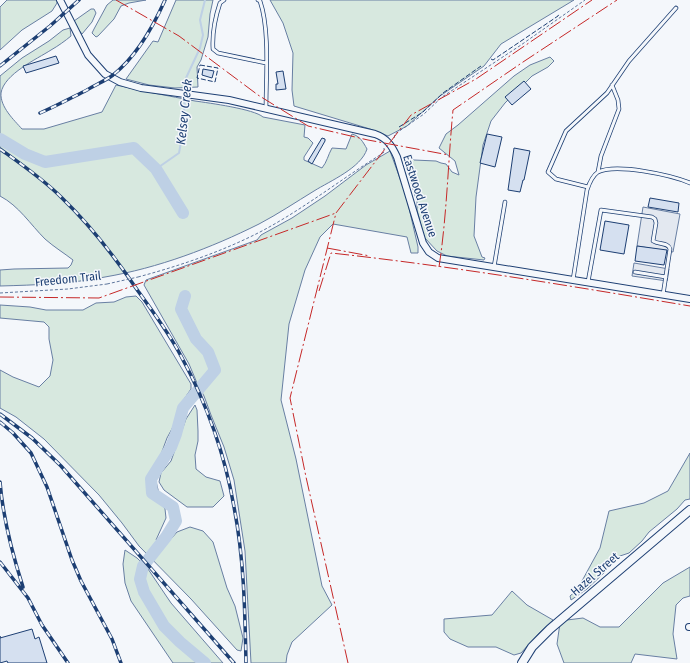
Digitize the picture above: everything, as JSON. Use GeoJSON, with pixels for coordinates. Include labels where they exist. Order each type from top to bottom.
{"type":"FeatureCollection","features":[{"type":"Feature","properties":{"kind":"street","name":"Eastwood Avenue"},"geometry":{"type":"LineString","coordinates":[[60,0],[88,55],[105,74],[120,82],[129,85],[171,92],[229,100],[266,110],[375,134],[385,138],[397,157],[421,238],[426,249],[438,258],[690,299]]}},
{"type":"Feature","properties":{"kind":"street","name":"Hazel Street"},"geometry":{"type":"LineString","coordinates":[[522,663],[528,652],[540,638],[690,510]]}},
{"type":"Feature","properties":{"kind":"lane"},"geometry":{"type":"LineString","coordinates":[[224,0],[220,2],[216,14],[212,38],[213,49],[218,53],[266,63]]}},
{"type":"Feature","properties":{"kind":"lane"},"geometry":{"type":"LineString","coordinates":[[258,0],[260,1],[264,11],[266,110]]}},
{"type":"Feature","properties":{"kind":"lane"},"geometry":{"type":"LineString","coordinates":[[588,186],[556,179],[548,172],[566,131],[607,93],[629,60],[676,8]]}},
{"type":"Feature","properties":{"kind":"lane"},"geometry":{"type":"LineString","coordinates":[[573,280],[588,186],[598,172],[601,156],[618,109],[618,100],[612,85]]}},
{"type":"Feature","properties":{"kind":"lane"},"geometry":{"type":"LineString","coordinates":[[598,172],[616,169],[640,171],[669,176],[690,183]]}},
{"type":"Feature","properties":{"kind":"lane"},"geometry":{"type":"LineString","coordinates":[[494,267],[504,202]]}},
{"type":"Feature","properties":{"kind":"lane"},"geometry":{"type":"LineString","coordinates":[[588,282],[601,210],[652,217],[655,219],[656,223],[653,241],[667,244],[670,249],[663,295]]}},
{"type":"Feature","properties":{"kind":"lane"},"geometry":{"type":"LineString","coordinates":[[635,272],[666,277]]}},
{"type":"Feature","properties":{"kind":"path","name":"Freedom Trail"},"geometry":{"type":"LineString","coordinates":[[0,293],[68,289],[107,284],[138,277],[204,256],[260,232],[311,201],[380,155],[385,151],[384,147],[394,139],[394,134],[424,114],[442,97],[521,45],[585,0]]}},
{"type":"Feature","properties":{"kind":"shaded area"},"geometry":{"type":"Polygon","coordinates":[[[7,0],[57,0],[57,3],[52,11],[22,30],[0,50],[0,7],[7,0]]]}},
{"type":"Feature","properties":{"kind":"shaded area"},"geometry":{"type":"Polygon","coordinates":[[[113,0],[146,0],[121,6],[114,19],[96,37],[92,33],[107,5],[113,0]]]}},
{"type":"Feature","properties":{"kind":"shaded area"},"geometry":{"type":"Polygon","coordinates":[[[176,0],[213,0],[208,37],[201,60],[197,67],[198,87],[175,88],[149,85],[126,79],[153,41],[158,42],[176,0]]]}},
{"type":"Feature","properties":{"kind":"shaded area"},"geometry":{"type":"Polygon","coordinates":[[[270,0],[574,0],[501,44],[484,66],[440,96],[407,126],[388,136],[294,106],[292,90],[293,53],[283,23],[270,0]]]}},
{"type":"Feature","properties":{"kind":"shaded area"},"geometry":{"type":"Polygon","coordinates":[[[91,9],[94,9],[96,13],[92,22],[82,34],[74,24],[74,21],[91,9]]]}},
{"type":"Feature","properties":{"kind":"shaded area"},"geometry":{"type":"Polygon","coordinates":[[[70,28],[71,36],[14,73],[3,86],[1,98],[5,108],[22,129],[44,129],[102,112],[116,85],[251,111],[263,117],[305,125],[304,137],[308,138],[313,143],[304,157],[304,160],[322,168],[332,148],[346,149],[352,134],[363,142],[367,149],[364,156],[352,168],[336,178],[259,224],[203,249],[164,263],[105,277],[66,283],[0,286],[0,270],[68,268],[73,260],[45,239],[19,210],[0,196],[0,76],[22,58],[63,30],[70,28]]]}},
{"type":"Feature","properties":{"kind":"shaded area"},"geometry":{"type":"Polygon","coordinates":[[[550,57],[554,61],[548,67],[532,76],[505,103],[491,121],[483,145],[476,197],[474,236],[482,257],[485,258],[484,260],[447,256],[437,251],[424,237],[417,210],[417,202],[404,159],[410,156],[414,160],[436,161],[446,164],[452,172],[459,175],[455,161],[439,148],[446,134],[514,76],[530,65],[550,57]]]}},
{"type":"Feature","properties":{"kind":"shaded area"},"geometry":{"type":"Polygon","coordinates":[[[390,151],[406,195],[418,247],[418,253],[411,253],[407,237],[333,224],[320,237],[305,270],[289,324],[281,400],[296,459],[322,586],[332,605],[292,642],[287,655],[286,663],[251,663],[245,551],[234,480],[224,447],[204,396],[189,364],[144,285],[146,280],[257,240],[261,235],[292,218],[325,196],[366,165],[390,151]]]}},
{"type":"Feature","properties":{"kind":"shaded area"},"geometry":{"type":"Polygon","coordinates":[[[643,207],[680,214],[673,252],[637,246],[643,207]]]}},
{"type":"Feature","properties":{"kind":"shaded area"},"geometry":{"type":"Polygon","coordinates":[[[634,263],[669,269],[667,281],[632,276],[634,263]]]}},
{"type":"Feature","properties":{"kind":"shaded area"},"geometry":{"type":"Polygon","coordinates":[[[136,296],[142,302],[191,384],[191,389],[180,405],[174,425],[167,438],[154,473],[161,502],[165,509],[166,518],[156,540],[171,539],[177,532],[190,527],[203,531],[213,542],[227,588],[235,606],[243,638],[241,651],[237,650],[191,599],[139,546],[99,495],[44,439],[16,417],[0,408],[0,370],[13,377],[39,387],[50,376],[53,360],[49,339],[49,327],[44,322],[0,318],[0,305],[30,307],[46,310],[83,310],[96,303],[114,302],[126,297],[136,296]]]}},
{"type":"Feature","properties":{"kind":"shaded area"},"geometry":{"type":"Polygon","coordinates":[[[195,405],[197,410],[198,431],[198,441],[195,455],[196,469],[206,477],[220,481],[224,496],[213,507],[187,507],[164,490],[159,482],[161,473],[171,461],[186,419],[195,405]]]}},
{"type":"Feature","properties":{"kind":"shaded area"},"geometry":{"type":"Polygon","coordinates":[[[690,453],[690,499],[685,500],[677,509],[649,532],[629,553],[617,557],[609,564],[605,572],[587,589],[571,600],[570,596],[577,590],[600,548],[609,511],[644,503],[668,491],[690,453]]]}},
{"type":"Feature","properties":{"kind":"shaded area"},"geometry":{"type":"Polygon","coordinates":[[[125,550],[137,558],[148,569],[171,603],[223,663],[173,663],[131,601],[125,583],[123,564],[125,550]]]}},
{"type":"Feature","properties":{"kind":"shaded area"},"geometry":{"type":"Polygon","coordinates":[[[690,567],[690,596],[683,598],[676,605],[673,634],[677,659],[635,654],[631,663],[564,663],[557,644],[560,623],[567,620],[583,618],[600,627],[619,627],[663,583],[690,567]]]}},
{"type":"Feature","properties":{"kind":"shaded area"},"geometry":{"type":"Polygon","coordinates":[[[512,591],[527,605],[553,620],[521,653],[514,655],[496,647],[468,647],[450,639],[444,632],[444,619],[492,615],[512,591]]]}},
{"type":"Feature","properties":{"kind":"building"},"geometry":{"type":"Polygon","coordinates":[[[56,56],[59,63],[26,73],[23,66],[56,56]]]}},
{"type":"Feature","properties":{"kind":"building"},"geometry":{"type":"Polygon","coordinates":[[[203,69],[214,71],[212,78],[202,75],[203,69]]]}},
{"type":"Feature","properties":{"kind":"building"},"geometry":{"type":"Polygon","coordinates":[[[283,71],[286,89],[276,90],[276,84],[278,84],[276,72],[283,71]]]}},
{"type":"Feature","properties":{"kind":"building"},"geometry":{"type":"Polygon","coordinates":[[[524,81],[531,89],[512,105],[505,97],[524,81]]]}},
{"type":"Feature","properties":{"kind":"building"},"geometry":{"type":"Polygon","coordinates":[[[487,134],[502,137],[495,167],[480,163],[487,134]]]}},
{"type":"Feature","properties":{"kind":"building"},"geometry":{"type":"Polygon","coordinates":[[[322,138],[325,139],[325,141],[312,164],[308,161],[322,138]]]}},
{"type":"Feature","properties":{"kind":"building"},"geometry":{"type":"Polygon","coordinates":[[[514,148],[530,151],[520,192],[508,190],[514,148]]]}},
{"type":"Feature","properties":{"kind":"building"},"geometry":{"type":"Polygon","coordinates":[[[650,198],[679,203],[678,212],[648,207],[650,198]]]}},
{"type":"Feature","properties":{"kind":"building"},"geometry":{"type":"Polygon","coordinates":[[[605,221],[629,225],[624,254],[600,250],[605,221]]]}},
{"type":"Feature","properties":{"kind":"building"},"geometry":{"type":"Polygon","coordinates":[[[637,246],[667,250],[664,265],[635,261],[637,246]]]}},
{"type":"Feature","properties":{"kind":"building"},"geometry":{"type":"Polygon","coordinates":[[[32,629],[35,639],[39,637],[47,663],[8,663],[7,661],[0,663],[0,638],[32,629]]]}},
{"type":"Feature","properties":{"kind":"waterway","name":"Kelsey Creek"},"geometry":{"type":"LineString","coordinates":[[156,169],[179,153],[183,131],[186,78],[200,48],[203,35],[200,20],[205,0]]}},
{"type":"Feature","properties":{"kind":"waterway"},"geometry":{"type":"LineString","coordinates":[[0,139],[25,154],[45,162],[134,148],[156,169],[183,213]]}},
{"type":"Feature","properties":{"kind":"waterway"},"geometry":{"type":"LineString","coordinates":[[185,296],[181,309],[196,339],[208,352],[215,370],[183,408],[171,447],[151,479],[152,493],[173,507],[176,521],[166,537],[143,566],[140,579],[144,592],[164,626],[205,663]]}},
{"type":"Feature","properties":{"kind":"railway"},"geometry":{"type":"LineString","coordinates":[[0,66],[50,26],[79,0]]}},
{"type":"Feature","properties":{"kind":"railway"},"geometry":{"type":"LineString","coordinates":[[40,113],[87,90],[113,75],[122,67],[144,40],[165,0]]}},
{"type":"Feature","properties":{"kind":"railway"},"geometry":{"type":"LineString","coordinates":[[0,149],[55,191],[93,231],[161,323],[176,347],[199,392],[220,448],[234,507],[242,565],[246,663]]}},
{"type":"Feature","properties":{"kind":"railway"},"geometry":{"type":"LineString","coordinates":[[0,414],[32,438],[61,466],[234,663]]}},
{"type":"Feature","properties":{"kind":"railway"},"geometry":{"type":"LineString","coordinates":[[0,422],[13,433],[31,453],[47,487],[72,560],[81,581],[112,639],[121,663]]}},
{"type":"Feature","properties":{"kind":"railway"},"geometry":{"type":"LineString","coordinates":[[0,482],[8,535],[23,587]]}},
{"type":"Feature","properties":{"kind":"railway"},"geometry":{"type":"LineString","coordinates":[[0,562],[28,598],[42,625],[68,663]]}},
{"type":"Feature","properties":{"kind":"fence"},"geometry":{"type":"LineString","coordinates":[[491,59],[493,60],[559,14]]}},
{"type":"Feature","properties":{"kind":"fence"},"geometry":{"type":"LineString","coordinates":[[200,65],[218,68],[215,82],[197,78],[200,65]]}},
{"type":"Feature","properties":{"kind":"fence"},"geometry":{"type":"LineString","coordinates":[[399,127],[423,112],[443,93],[481,66]]}},
{"type":"Feature","properties":{"kind":"power"},"geometry":{"type":"LineString","coordinates":[[116,0],[179,36],[258,95],[308,126],[368,140],[449,155]]}},
{"type":"Feature","properties":{"kind":"power"},"geometry":{"type":"LineString","coordinates":[[348,663],[306,477],[290,398],[336,213],[411,115],[476,79],[592,0]]}},
{"type":"Feature","properties":{"kind":"power"},"geometry":{"type":"LineString","coordinates":[[439,267],[446,208],[453,110],[617,0]]}},
{"type":"Feature","properties":{"kind":"power"},"geometry":{"type":"LineString","coordinates":[[0,297],[99,298],[336,213]]}},
{"type":"Feature","properties":{"kind":"power"},"geometry":{"type":"LineString","coordinates":[[327,248],[370,256]]}},
{"type":"Feature","properties":{"kind":"power"},"geometry":{"type":"LineString","coordinates":[[319,291],[331,253],[466,270],[690,306]]}}]}
